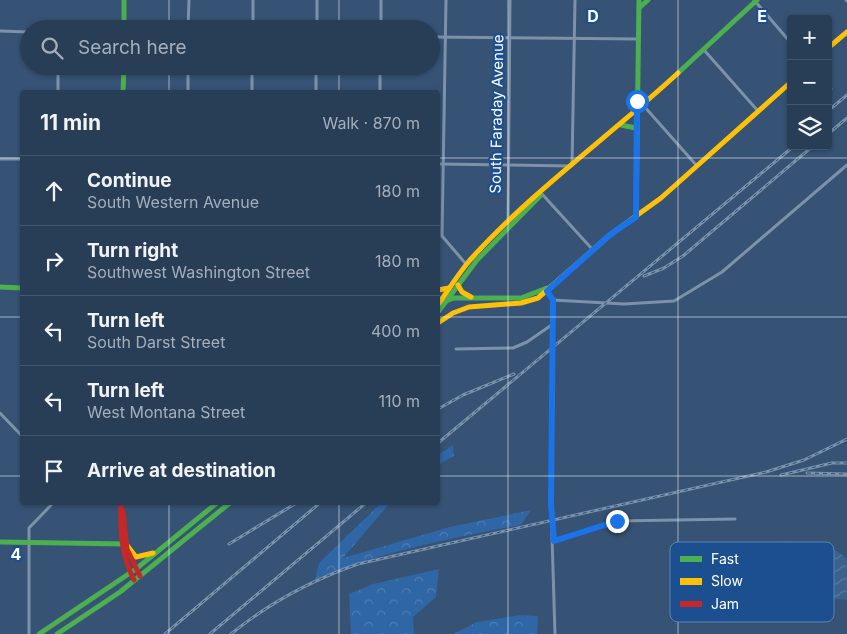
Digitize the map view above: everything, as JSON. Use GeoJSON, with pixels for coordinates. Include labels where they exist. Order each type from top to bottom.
{"type":"FeatureCollection","features":[{"type":"Feature","properties":{"kind":"main road"},"geometry":{"type":"LineString","coordinates":[[124,0],[124,20]]}},
{"type":"Feature","properties":{"kind":"main road"},"geometry":{"type":"LineString","coordinates":[[636,217],[639,0]]}},
{"type":"Feature","properties":{"kind":"main road"},"geometry":{"type":"LineString","coordinates":[[639,8],[648,0]]}},
{"type":"Feature","properties":{"kind":"main road"},"geometry":{"type":"LineString","coordinates":[[440,309],[447,297],[449,288],[466,264],[572,166],[637,111],[755,1]]}},
{"type":"Feature","properties":{"kind":"main road"},"geometry":{"type":"LineString","coordinates":[[832,45],[847,32]]}},
{"type":"Feature","properties":{"kind":"main road"},"geometry":{"type":"LineString","coordinates":[[124,75],[124,90]]}},
{"type":"Feature","properties":{"kind":"main road"},"geometry":{"type":"LineString","coordinates":[[440,322],[456,312],[470,307],[525,302],[538,298],[592,250],[654,204],[787,86]]}},
{"type":"Feature","properties":{"kind":"main road"},"geometry":{"type":"LineString","coordinates":[[619,126],[626,124],[636,128]]}},
{"type":"Feature","properties":{"kind":"main road"},"geometry":{"type":"LineString","coordinates":[[440,302],[458,286],[508,226]]}},
{"type":"Feature","properties":{"kind":"main road"},"geometry":{"type":"LineString","coordinates":[[458,286],[462,292],[472,298]]}},
{"type":"Feature","properties":{"kind":"main road"},"geometry":{"type":"LineString","coordinates":[[0,287],[20,288]]}},
{"type":"Feature","properties":{"kind":"main road"},"geometry":{"type":"LineString","coordinates":[[440,290],[449,288]]}},
{"type":"Feature","properties":{"kind":"main road"},"geometry":{"type":"LineString","coordinates":[[440,295],[472,298],[521,298],[546,290]]}},
{"type":"Feature","properties":{"kind":"main road"},"geometry":{"type":"LineString","coordinates":[[122,505],[120,544],[134,580]]}},
{"type":"Feature","properties":{"kind":"main road"},"geometry":{"type":"LineString","coordinates":[[122,505],[126,544],[140,576]]}},
{"type":"Feature","properties":{"kind":"main road"},"geometry":{"type":"LineString","coordinates":[[39,634],[136,569],[214,505]]}},
{"type":"Feature","properties":{"kind":"main road"},"geometry":{"type":"LineString","coordinates":[[57,634],[140,576],[227,505]]}},
{"type":"Feature","properties":{"kind":"main road"},"geometry":{"type":"LineString","coordinates":[[0,542],[126,544]]}},
{"type":"Feature","properties":{"kind":"main road"},"geometry":{"type":"LineString","coordinates":[[126,544],[132,555],[140,558],[170,543]]}},
{"type":"Feature","properties":{"kind":"street"},"geometry":{"type":"LineString","coordinates":[[188,20],[189,0]]}},
{"type":"Feature","properties":{"kind":"street"},"geometry":{"type":"LineString","coordinates":[[253,0],[253,20]]}},
{"type":"Feature","properties":{"kind":"street"},"geometry":{"type":"LineString","coordinates":[[317,0],[317,20]]}},
{"type":"Feature","properties":{"kind":"street"},"geometry":{"type":"LineString","coordinates":[[381,0],[381,20]]}},
{"type":"Feature","properties":{"kind":"street"},"geometry":{"type":"LineString","coordinates":[[446,0],[442,238],[466,264]]}},
{"type":"Feature","properties":{"kind":"street","name":"South Faraday Avenue"},"geometry":{"type":"LineString","coordinates":[[508,226],[507,166],[510,0]]}},
{"type":"Feature","properties":{"kind":"street"},"geometry":{"type":"LineString","coordinates":[[443,164],[572,166],[575,0]]}},
{"type":"Feature","properties":{"kind":"street"},"geometry":{"type":"LineString","coordinates":[[755,1],[787,38]]}},
{"type":"Feature","properties":{"kind":"street"},"geometry":{"type":"LineString","coordinates":[[0,31],[20,32]]}},
{"type":"Feature","properties":{"kind":"street"},"geometry":{"type":"LineString","coordinates":[[440,37],[638,39]]}},
{"type":"Feature","properties":{"kind":"street"},"geometry":{"type":"LineString","coordinates":[[704,50],[758,111]]}},
{"type":"Feature","properties":{"kind":"street"},"geometry":{"type":"LineString","coordinates":[[58,75],[58,90]]}},
{"type":"Feature","properties":{"kind":"street"},"geometry":{"type":"LineString","coordinates":[[188,75],[188,90]]}},
{"type":"Feature","properties":{"kind":"street"},"geometry":{"type":"LineString","coordinates":[[252,75],[252,90]]}},
{"type":"Feature","properties":{"kind":"street"},"geometry":{"type":"LineString","coordinates":[[316,75],[316,90]]}},
{"type":"Feature","properties":{"kind":"street"},"geometry":{"type":"LineString","coordinates":[[380,75],[380,90]]}},
{"type":"Feature","properties":{"kind":"street"},"geometry":{"type":"LineString","coordinates":[[643,105],[697,166]]}},
{"type":"Feature","properties":{"kind":"street"},"geometry":{"type":"LineString","coordinates":[[0,158],[20,159]]}},
{"type":"Feature","properties":{"kind":"street"},"geometry":{"type":"LineString","coordinates":[[553,300],[624,304],[674,301],[722,272],[847,165]]}},
{"type":"Feature","properties":{"kind":"street"},"geometry":{"type":"LineString","coordinates":[[542,194],[592,250]]}},
{"type":"Feature","properties":{"kind":"street"},"geometry":{"type":"LineString","coordinates":[[546,290],[553,300],[551,504],[554,541],[555,634]]}},
{"type":"Feature","properties":{"kind":"street"},"geometry":{"type":"LineString","coordinates":[[456,349],[513,348],[527,342],[553,324]]}},
{"type":"Feature","properties":{"kind":"street"},"geometry":{"type":"LineString","coordinates":[[0,412],[20,434]]}},
{"type":"Feature","properties":{"kind":"street"},"geometry":{"type":"LineString","coordinates":[[29,634],[30,526],[51,505]]}},
{"type":"Feature","properties":{"kind":"street"},"geometry":{"type":"LineString","coordinates":[[554,541],[617,521],[735,519]]}},
{"type":"Feature","properties":{"kind":"green space"},"geometry":{"type":"Polygon","coordinates":[[[453,445],[454,456],[440,464],[440,454],[453,445]]]}},
{"type":"Feature","properties":{"kind":"green space"},"geometry":{"type":"Polygon","coordinates":[[[379,505],[388,505],[343,558],[450,527],[531,510],[521,525],[391,553],[315,579],[319,563],[379,505]]]}},
{"type":"Feature","properties":{"kind":"green space"},"geometry":{"type":"Polygon","coordinates":[[[439,569],[436,597],[413,617],[414,634],[351,634],[349,594],[373,584],[439,569]]]}},
{"type":"Feature","properties":{"kind":"green space"},"geometry":{"type":"Polygon","coordinates":[[[521,615],[538,616],[537,634],[453,634],[477,622],[521,615]]]}},
{"type":"Feature","properties":{"kind":"water"},"geometry":{"type":"Polygon","coordinates":[[[834,549],[847,559],[847,600],[834,599],[834,549]]]}},
{"type":"Feature","properties":{"kind":"railway"},"geometry":{"type":"LineString","coordinates":[[832,108],[847,95]]}},
{"type":"Feature","properties":{"kind":"railway"},"geometry":{"type":"LineString","coordinates":[[832,131],[847,118]]}},
{"type":"Feature","properties":{"kind":"railway"},"geometry":{"type":"LineString","coordinates":[[440,441],[789,150]]}},
{"type":"Feature","properties":{"kind":"railway"},"geometry":{"type":"LineString","coordinates":[[644,276],[664,268],[683,256],[808,150]]}},
{"type":"Feature","properties":{"kind":"railway"},"geometry":{"type":"LineString","coordinates":[[440,408],[463,395],[514,374]]}},
{"type":"Feature","properties":{"kind":"railway"},"geometry":{"type":"LineString","coordinates":[[231,634],[260,612],[292,593],[324,577],[358,564],[766,472],[804,460],[847,439]]}},
{"type":"Feature","properties":{"kind":"railway"},"geometry":{"type":"LineString","coordinates":[[781,475],[832,463],[847,463]]}},
{"type":"Feature","properties":{"kind":"railway"},"geometry":{"type":"LineString","coordinates":[[807,473],[847,474]]}},
{"type":"Feature","properties":{"kind":"railway"},"geometry":{"type":"LineString","coordinates":[[229,544],[293,505]]}},
{"type":"Feature","properties":{"kind":"railway"},"geometry":{"type":"LineString","coordinates":[[165,634],[317,505]]}},
{"type":"Feature","properties":{"kind":"railway"},"geometry":{"type":"LineString","coordinates":[[210,634],[363,505]]}},
{"type":"Feature","properties":{"kind":"traffic: fast"},"geometry":{"type":"LineString","coordinates":[[124,0],[124,20]]}},
{"type":"Feature","properties":{"kind":"traffic: fast"},"geometry":{"type":"LineString","coordinates":[[636,217],[639,0]]}},
{"type":"Feature","properties":{"kind":"traffic: fast"},"geometry":{"type":"LineString","coordinates":[[639,8],[648,0]]}},
{"type":"Feature","properties":{"kind":"traffic: fast"},"geometry":{"type":"LineString","coordinates":[[678,73],[757,0]]}},
{"type":"Feature","properties":{"kind":"traffic: fast"},"geometry":{"type":"LineString","coordinates":[[123,90],[124,75]]}},
{"type":"Feature","properties":{"kind":"traffic: fast"},"geometry":{"type":"LineString","coordinates":[[621,125],[636,128]]}},
{"type":"Feature","properties":{"kind":"traffic: fast"},"geometry":{"type":"LineString","coordinates":[[440,309],[477,260],[541,195]]}},
{"type":"Feature","properties":{"kind":"traffic: fast"},"geometry":{"type":"LineString","coordinates":[[0,287],[20,288]]}},
{"type":"Feature","properties":{"kind":"traffic: fast"},"geometry":{"type":"LineString","coordinates":[[440,303],[454,298],[521,298],[547,288]]}},
{"type":"Feature","properties":{"kind":"traffic: fast"},"geometry":{"type":"LineString","coordinates":[[39,634],[136,569],[214,505]]}},
{"type":"Feature","properties":{"kind":"traffic: fast"},"geometry":{"type":"LineString","coordinates":[[57,634],[120,592],[227,505]]}},
{"type":"Feature","properties":{"kind":"traffic: fast"},"geometry":{"type":"LineString","coordinates":[[0,542],[126,544]]}},
{"type":"Feature","properties":{"kind":"traffic: slow"},"geometry":{"type":"LineString","coordinates":[[832,45],[847,32]]}},
{"type":"Feature","properties":{"kind":"traffic: slow"},"geometry":{"type":"LineString","coordinates":[[440,302],[470,260],[494,235],[545,187],[678,73]]}},
{"type":"Feature","properties":{"kind":"traffic: slow"},"geometry":{"type":"LineString","coordinates":[[440,322],[453,313],[469,307],[521,303],[538,298],[611,234],[661,198],[787,86]]}},
{"type":"Feature","properties":{"kind":"traffic: slow"},"geometry":{"type":"LineString","coordinates":[[458,285],[462,292],[471,297]]}},
{"type":"Feature","properties":{"kind":"traffic: slow"},"geometry":{"type":"LineString","coordinates":[[440,290],[449,288]]}},
{"type":"Feature","properties":{"kind":"traffic: slow"},"geometry":{"type":"LineString","coordinates":[[126,544],[136,557],[153,553]]}},
{"type":"Feature","properties":{"kind":"traffic: jam"},"geometry":{"type":"LineString","coordinates":[[121,505],[122,542],[126,561],[134,580]]}},
{"type":"Feature","properties":{"kind":"traffic: jam"},"geometry":{"type":"LineString","coordinates":[[123,511],[127,549],[140,576]]}},
{"type":"Feature","properties":{"kind":"route"},"geometry":{"type":"LineString","coordinates":[[617,521],[554,541],[551,504],[553,300],[547,291],[611,234],[636,217],[637,101]]}}]}
